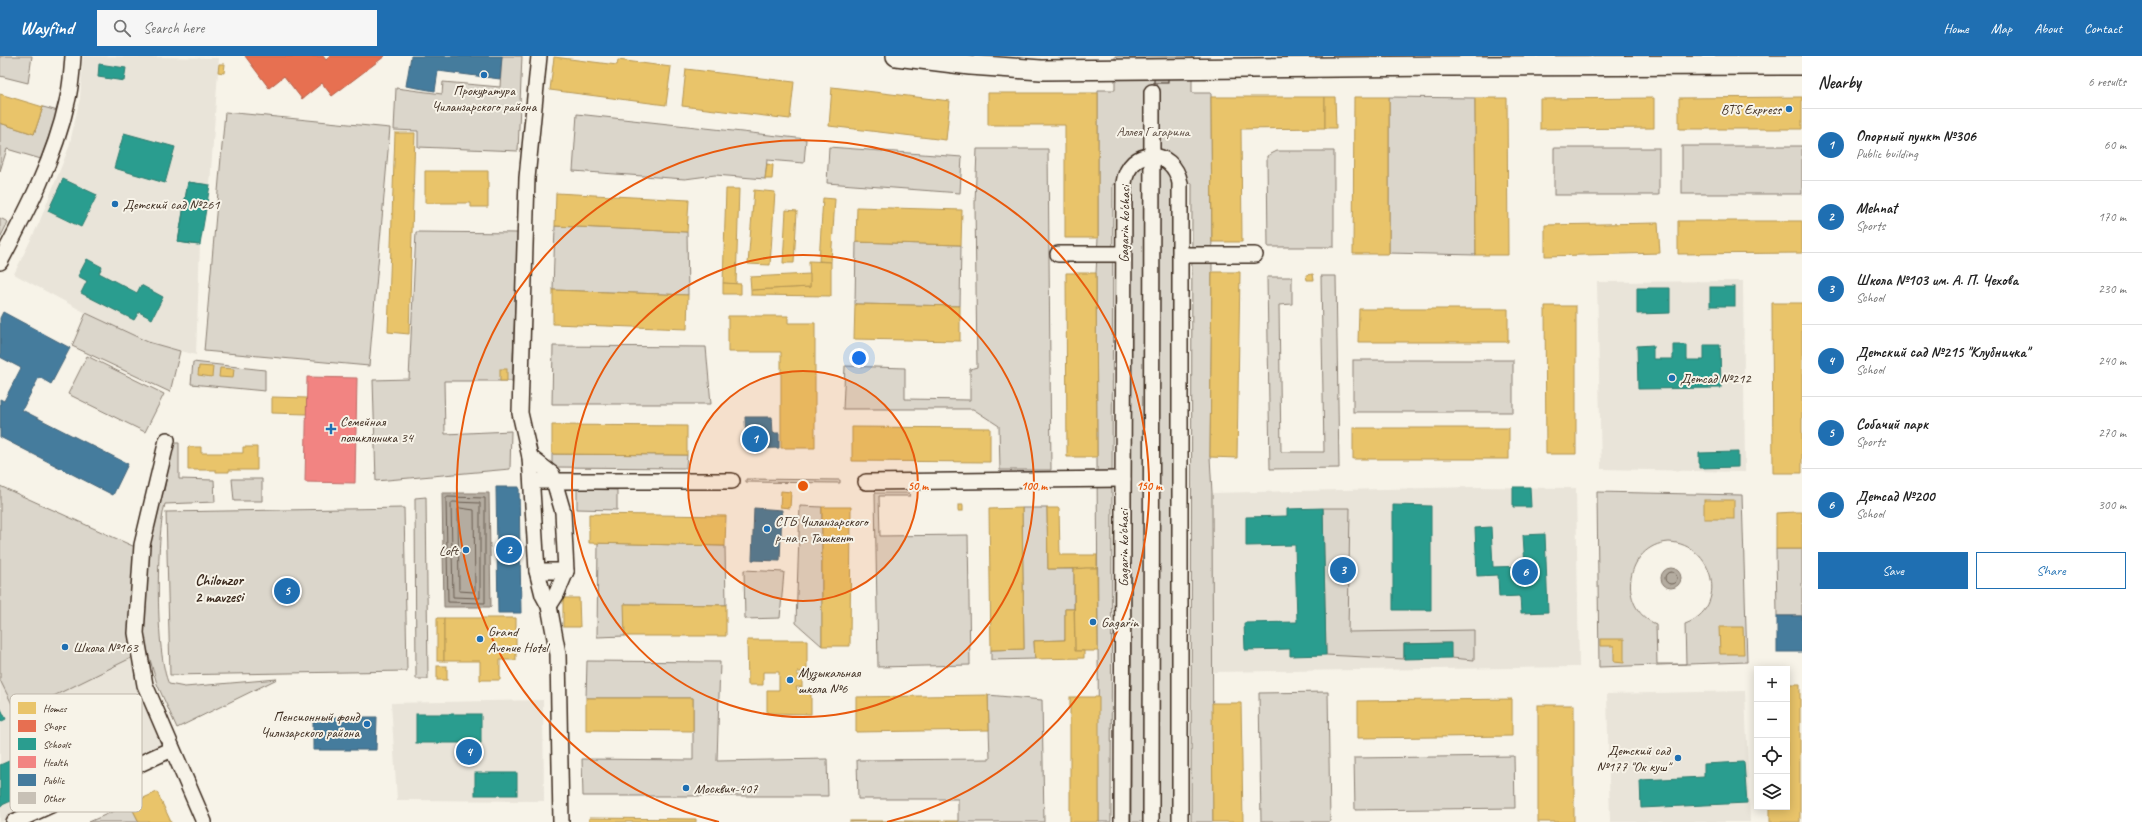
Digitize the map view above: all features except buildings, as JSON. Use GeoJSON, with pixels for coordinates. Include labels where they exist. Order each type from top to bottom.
{"type":"FeatureCollection","features":[{"type":"Feature","properties":{"kind":"main road"},"geometry":{"type":"LineString","coordinates":[[896,56],[970,65],[1040,70],[1434,59],[1802,65]]}},
{"type":"Feature","properties":{"kind":"street"},"geometry":{"type":"LineString","coordinates":[[0,262],[31,203],[58,133],[68,101],[73,56]]}},
{"type":"Feature","properties":{"kind":"street"},"geometry":{"type":"LineString","coordinates":[[538,56],[527,178],[520,413],[530,457],[537,571],[543,595],[549,606],[558,654],[561,822]]}},
{"type":"Feature","properties":{"kind":"street"},"geometry":{"type":"LineString","coordinates":[[1151,822],[1152,92]]}},
{"type":"Feature","properties":{"kind":"street"},"geometry":{"type":"LineString","coordinates":[[1152,156],[1167,160],[1175,168],[1179,177],[1180,822]]}},
{"type":"Feature","properties":{"kind":"street","name":"Gagarin ko'chasi"},"geometry":{"type":"LineString","coordinates":[[1122,822],[1123,254],[1125,177],[1132,163],[1141,158],[1152,156]]}},
{"type":"Feature","properties":{"kind":"street"},"geometry":{"type":"LineString","coordinates":[[1058,254],[1123,254]]}},
{"type":"Feature","properties":{"kind":"street"},"geometry":{"type":"LineString","coordinates":[[1180,255],[1255,255]]}},
{"type":"Feature","properties":{"kind":"street"},"geometry":{"type":"LineString","coordinates":[[167,440],[142,545],[135,620],[139,659],[145,685],[204,822]]}},
{"type":"Feature","properties":{"kind":"street"},"geometry":{"type":"LineString","coordinates":[[530,457],[552,474],[563,512],[566,571],[556,595],[549,606]]}},
{"type":"Feature","properties":{"kind":"street"},"geometry":{"type":"LineString","coordinates":[[866,482],[1123,479]]}},
{"type":"Feature","properties":{"kind":"street"},"geometry":{"type":"LineString","coordinates":[[532,481],[732,481]]}},
{"type":"Feature","properties":{"kind":"street"},"geometry":{"type":"LineString","coordinates":[[537,571],[566,571]]}},
{"type":"Feature","properties":{"kind":"street"},"geometry":{"type":"LineString","coordinates":[[142,763],[172,749]]}},
{"type":"Feature","properties":{"kind":"street"},"geometry":{"type":"LineString","coordinates":[[14,822],[36,812]]}},
{"type":"Feature","properties":{"kind":"shaded area","name":"Детский сад №261"},"geometry":{"type":"Polygon","coordinates":[[[83,56],[219,58],[210,185],[188,182],[178,241],[200,245],[196,355],[148,342],[86,313],[14,274],[39,223],[69,147],[80,98],[83,56]]]}},
{"type":"Feature","properties":{"kind":"shaded area","name":"Детсад №212"},"geometry":{"type":"Polygon","coordinates":[[[1743,281],[1745,472],[1601,469],[1597,282],[1743,281]]]}},
{"type":"Feature","properties":{"kind":"shaded area"},"geometry":{"type":"Polygon","coordinates":[[[0,486],[129,635],[131,658],[141,694],[10,694],[10,812],[24,812],[0,822],[0,486]]]}},
{"type":"Feature","properties":{"kind":"shaded area"},"geometry":{"type":"Polygon","coordinates":[[[1472,487],[1576,488],[1579,667],[1212,672],[1212,493],[1472,487]]]}},
{"type":"Feature","properties":{"kind":"shaded area","name":"Детский сад №177 \"Ок куш\""},"geometry":{"type":"Polygon","coordinates":[[[1745,691],[1750,822],[1610,822],[1607,694],[1745,691]]]}},
{"type":"Feature","properties":{"kind":"shaded area"},"geometry":{"type":"Polygon","coordinates":[[[142,696],[163,749],[142,759],[142,696]]]}},
{"type":"Feature","properties":{"kind":"shaded area"},"geometry":{"type":"Polygon","coordinates":[[[543,700],[544,801],[397,800],[391,703],[543,700]]]}},
{"type":"Feature","properties":{"kind":"green space"},"geometry":{"type":"Polygon","coordinates":[[[0,56],[32,56],[28,83],[0,76],[0,56]]]}},
{"type":"Feature","properties":{"kind":"green space"},"geometry":{"type":"Polygon","coordinates":[[[502,56],[522,56],[518,151],[418,147],[418,131],[394,130],[396,88],[442,94],[443,82],[500,87],[502,56]]]}},
{"type":"Feature","properties":{"kind":"green space","name":"Аллея Гагарина"},"geometry":{"type":"Polygon","coordinates":[[[1115,56],[1192,56],[1192,93],[1211,93],[1212,272],[1210,457],[1212,493],[1213,822],[1191,822],[1192,183],[1173,183],[1172,822],[1131,822],[1131,184],[1113,184],[1111,822],[1099,822],[1096,273],[1098,238],[1098,90],[1115,90],[1115,56]]]}},
{"type":"Feature","properties":{"kind":"green space"},"geometry":{"type":"Polygon","coordinates":[[[1389,97],[1475,98],[1476,255],[1389,253],[1389,97]]]}},
{"type":"Feature","properties":{"kind":"green space"},"geometry":{"type":"Polygon","coordinates":[[[43,107],[58,111],[41,159],[7,149],[0,171],[0,123],[34,134],[43,107]]]}},
{"type":"Feature","properties":{"kind":"green space"},"geometry":{"type":"Polygon","coordinates":[[[225,112],[390,128],[369,366],[204,351],[225,112]]]}},
{"type":"Feature","properties":{"kind":"green space"},"geometry":{"type":"Polygon","coordinates":[[[577,114],[806,139],[804,163],[767,160],[765,179],[715,175],[685,179],[573,171],[577,114]]]}},
{"type":"Feature","properties":{"kind":"green space"},"geometry":{"type":"Polygon","coordinates":[[[1682,146],[1802,146],[1802,194],[1682,194],[1682,146]]]}},
{"type":"Feature","properties":{"kind":"green space"},"geometry":{"type":"Polygon","coordinates":[[[829,147],[962,157],[960,193],[827,183],[829,147]]]}},
{"type":"Feature","properties":{"kind":"green space"},"geometry":{"type":"Polygon","coordinates":[[[1554,148],[1659,148],[1659,195],[1554,195],[1554,148]]]}},
{"type":"Feature","properties":{"kind":"green space"},"geometry":{"type":"Polygon","coordinates":[[[977,149],[1048,149],[1051,470],[1000,470],[999,426],[973,409],[843,409],[845,366],[905,368],[905,399],[970,400],[970,369],[977,367],[975,203],[977,149]]]}},
{"type":"Feature","properties":{"kind":"green space"},"geometry":{"type":"Polygon","coordinates":[[[1277,151],[1334,151],[1334,247],[1268,247],[1267,156],[1277,151]]]}},
{"type":"Feature","properties":{"kind":"green space"},"geometry":{"type":"Polygon","coordinates":[[[0,218],[8,222],[0,238],[0,218]]]}},
{"type":"Feature","properties":{"kind":"green space"},"geometry":{"type":"Polygon","coordinates":[[[555,226],[687,232],[688,295],[553,290],[555,226]]]}},
{"type":"Feature","properties":{"kind":"green space"},"geometry":{"type":"Polygon","coordinates":[[[416,232],[518,233],[512,381],[444,381],[445,434],[511,431],[510,469],[376,481],[373,380],[409,379],[416,232]]]}},
{"type":"Feature","properties":{"kind":"green space"},"geometry":{"type":"Polygon","coordinates":[[[856,242],[961,245],[960,306],[855,304],[856,242]]]}},
{"type":"Feature","properties":{"kind":"green space"},"geometry":{"type":"Polygon","coordinates":[[[1321,276],[1336,276],[1339,468],[1270,469],[1267,277],[1292,277],[1292,304],[1279,305],[1281,452],[1324,452],[1321,276]]]}},
{"type":"Feature","properties":{"kind":"green space"},"geometry":{"type":"Polygon","coordinates":[[[86,313],[148,342],[180,351],[170,392],[72,346],[86,313]]]}},
{"type":"Feature","properties":{"kind":"green space"},"geometry":{"type":"Polygon","coordinates":[[[553,346],[706,347],[711,404],[552,404],[553,346]]]}},
{"type":"Feature","properties":{"kind":"green space"},"geometry":{"type":"Polygon","coordinates":[[[87,356],[164,394],[145,432],[68,394],[87,356]]]}},
{"type":"Feature","properties":{"kind":"green space"},"geometry":{"type":"Polygon","coordinates":[[[1353,360],[1513,360],[1513,412],[1353,412],[1353,360]]]}},
{"type":"Feature","properties":{"kind":"green space"},"geometry":{"type":"Polygon","coordinates":[[[193,362],[265,370],[265,391],[191,384],[193,362]]]}},
{"type":"Feature","properties":{"kind":"green space"},"geometry":{"type":"Polygon","coordinates":[[[173,443],[179,443],[179,479],[214,480],[215,502],[165,504],[160,541],[158,595],[161,648],[164,669],[169,684],[185,687],[277,679],[177,728],[157,684],[143,635],[149,546],[161,493],[164,491],[173,443]]]}},
{"type":"Feature","properties":{"kind":"green space"},"geometry":{"type":"Polygon","coordinates":[[[552,454],[687,455],[686,468],[552,467],[552,454]]]}},
{"type":"Feature","properties":{"kind":"green space"},"geometry":{"type":"Polygon","coordinates":[[[232,479],[262,479],[262,501],[234,501],[232,479]]]}},
{"type":"Feature","properties":{"kind":"green space"},"geometry":{"type":"Polygon","coordinates":[[[746,479],[840,480],[840,483],[746,482],[746,479]]]}},
{"type":"Feature","properties":{"kind":"green space"},"geometry":{"type":"Polygon","coordinates":[[[0,486],[135,547],[129,635],[131,658],[58,694],[10,694],[10,700],[0,680],[0,486]]]}},
{"type":"Feature","properties":{"kind":"green space"},"geometry":{"type":"Polygon","coordinates":[[[577,489],[617,490],[617,510],[577,509],[577,489]]]}},
{"type":"Feature","properties":{"kind":"green space"},"geometry":{"type":"Polygon","coordinates":[[[1597,492],[1742,495],[1747,662],[1599,667],[1597,492]],[[1669,542],[1654,546],[1643,554],[1635,565],[1631,578],[1631,592],[1635,605],[1643,616],[1656,624],[1657,664],[1686,664],[1685,624],[1699,616],[1708,605],[1712,592],[1711,578],[1706,565],[1697,553],[1684,545],[1669,542]]]}},
{"type":"Feature","properties":{"kind":"green space"},"geometry":{"type":"Polygon","coordinates":[[[875,493],[909,493],[910,496],[879,496],[880,536],[968,535],[970,665],[878,667],[875,493]]]}},
{"type":"Feature","properties":{"kind":"green space"},"geometry":{"type":"Polygon","coordinates":[[[426,497],[428,679],[416,679],[415,498],[426,497]]]}},
{"type":"Feature","properties":{"kind":"green space"},"geometry":{"type":"Polygon","coordinates":[[[800,506],[822,507],[822,646],[796,623],[800,506]]]}},
{"type":"Feature","properties":{"kind":"green space"},"geometry":{"type":"Polygon","coordinates":[[[404,508],[407,671],[170,675],[166,512],[404,508]]]}},
{"type":"Feature","properties":{"kind":"green space"},"geometry":{"type":"Polygon","coordinates":[[[1022,508],[1047,508],[1048,569],[1074,569],[1074,609],[1065,609],[1065,640],[1034,641],[1035,659],[991,660],[991,650],[1024,649],[1022,508]]]}},
{"type":"Feature","properties":{"kind":"green space"},"geometry":{"type":"Polygon","coordinates":[[[1323,508],[1350,508],[1348,632],[1474,630],[1474,660],[1451,658],[1450,643],[1404,644],[1404,659],[1326,655],[1323,508]]]}},
{"type":"Feature","properties":{"kind":"green space"},"geometry":{"type":"Polygon","coordinates":[[[598,543],[725,546],[726,605],[625,604],[625,636],[597,637],[598,543]]]}},
{"type":"Feature","properties":{"kind":"green space"},"geometry":{"type":"Polygon","coordinates":[[[1776,549],[1802,549],[1802,616],[1777,616],[1776,549]]]}},
{"type":"Feature","properties":{"kind":"green space"},"geometry":{"type":"Polygon","coordinates":[[[744,570],[784,572],[780,618],[745,619],[744,570]]]}},
{"type":"Feature","properties":{"kind":"green space"},"geometry":{"type":"Polygon","coordinates":[[[587,661],[720,662],[717,761],[827,759],[828,796],[583,796],[582,759],[693,760],[693,698],[586,698],[587,661]]]}},
{"type":"Feature","properties":{"kind":"green space"},"geometry":{"type":"Polygon","coordinates":[[[1328,692],[1330,822],[1261,822],[1259,693],[1328,692]]]}},
{"type":"Feature","properties":{"kind":"green space"},"geometry":{"type":"Polygon","coordinates":[[[988,695],[1042,700],[1044,822],[958,822],[958,799],[858,799],[857,760],[990,759],[988,695]]]}},
{"type":"Feature","properties":{"kind":"green space"},"geometry":{"type":"Polygon","coordinates":[[[1514,756],[1515,808],[1355,810],[1354,758],[1514,756]]]}},
{"type":"Feature","properties":{"kind":"green space"},"geometry":{"type":"Polygon","coordinates":[[[112,812],[134,812],[139,822],[89,822],[112,812]]]}},
{"type":"Feature","properties":{"kind":"water","name":"Loft"},"geometry":{"type":"Polygon","coordinates":[[[442,493],[489,493],[491,607],[444,607],[442,493]]]}},
{"type":"Feature","properties":{"kind":"water"},"geometry":{"type":"Polygon","coordinates":[[[1667,568],[1675,568],[1681,574],[1681,582],[1675,588],[1667,588],[1661,582],[1661,574],[1667,568]]]}},
{"type":"Feature","properties":{"kind":"place","name":"Прокуратура Чиланзарского района"},"geometry":{"type":"Point","coordinates":[484,75]}},
{"type":"Feature","properties":{"kind":"place","name":"BTS Express"},"geometry":{"type":"Point","coordinates":[1789,109]}},
{"type":"Feature","properties":{"kind":"place","name":"Детский сад №261"},"geometry":{"type":"Point","coordinates":[115,204]}},
{"type":"Feature","properties":{"kind":"place","name":"Детсад №212"},"geometry":{"type":"Point","coordinates":[1672,378]}},
{"type":"Feature","properties":{"kind":"place","name":"Семейная поликлиника 34"},"geometry":{"type":"Point","coordinates":[331,429]}},
{"type":"Feature","properties":{"kind":"place","name":"Опорный пункт №306"},"geometry":{"type":"Point","coordinates":[755,439]}},
{"type":"Feature","properties":{"kind":"place","name":"СГБ Чиланзарского р-на г. Ташкент"},"geometry":{"type":"Point","coordinates":[767,529]}},
{"type":"Feature","properties":{"kind":"place","name":"Loft"},"geometry":{"type":"Point","coordinates":[466,550]}},
{"type":"Feature","properties":{"kind":"place","name":"Mehnat"},"geometry":{"type":"Point","coordinates":[509,550]}},
{"type":"Feature","properties":{"kind":"place","name":"Школа №103 им. А. П. Чехова"},"geometry":{"type":"Point","coordinates":[1343,570]}},
{"type":"Feature","properties":{"kind":"place","name":"Детсад №200"},"geometry":{"type":"Point","coordinates":[1525,572]}},
{"type":"Feature","properties":{"kind":"place","name":"Собачий парк"},"geometry":{"type":"Point","coordinates":[287,591]}},
{"type":"Feature","properties":{"kind":"place","name":"Gagarin"},"geometry":{"type":"Point","coordinates":[1093,622]}},
{"type":"Feature","properties":{"kind":"place","name":"Grand Avenue Hotel"},"geometry":{"type":"Point","coordinates":[480,639]}},
{"type":"Feature","properties":{"kind":"place","name":"Школа №163"},"geometry":{"type":"Point","coordinates":[65,647]}},
{"type":"Feature","properties":{"kind":"place","name":"Mузыкальная школа №6"},"geometry":{"type":"Point","coordinates":[790,680]}},
{"type":"Feature","properties":{"kind":"place","name":"Пенсионный фонд Чилнзарского района"},"geometry":{"type":"Point","coordinates":[367,724]}},
{"type":"Feature","properties":{"kind":"place","name":"Детский сад №215 \"Клубничка\""},"geometry":{"type":"Point","coordinates":[469,752]}},
{"type":"Feature","properties":{"kind":"place","name":"Детский сад №177 \"Ок куш\""},"geometry":{"type":"Point","coordinates":[1678,758]}},
{"type":"Feature","properties":{"kind":"place","name":"Москвич-407"},"geometry":{"type":"Point","coordinates":[686,788]}},
{"type":"Feature","properties":{"kind":"district","name":"Chilonzor 2 mavzesi"},"geometry":{"type":"Point","coordinates":[219,588]}}]}
